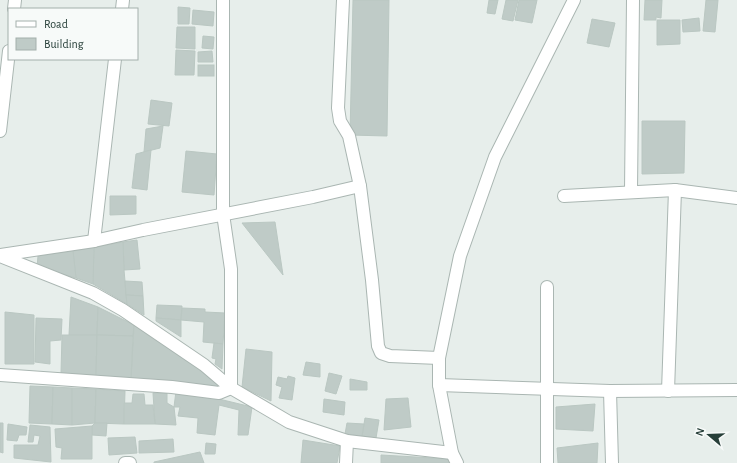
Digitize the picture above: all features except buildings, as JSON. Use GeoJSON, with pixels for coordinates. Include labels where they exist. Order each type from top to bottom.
{"type":"FeatureCollection","features":[{"type":"Feature","properties":{"kind":"street"},"geometry":{"type":"LineString","coordinates":[[223,0],[223,214],[231,268],[231,388]]}},
{"type":"Feature","properties":{"kind":"street"},"geometry":{"type":"LineString","coordinates":[[343,0],[338,108],[340,121],[349,136],[360,186],[372,280],[378,346],[381,353],[390,356],[439,358]]}},
{"type":"Feature","properties":{"kind":"street"},"geometry":{"type":"LineString","coordinates":[[0,255],[93,293],[123,310],[204,365],[231,388],[289,422],[348,441],[455,458],[439,385],[439,358],[460,256],[495,156],[574,0]]}},
{"type":"Feature","properties":{"kind":"street"},"geometry":{"type":"LineString","coordinates":[[631,191],[633,0]]}},
{"type":"Feature","properties":{"kind":"street"},"geometry":{"type":"LineString","coordinates":[[0,131],[3,75],[8,55]]}},
{"type":"Feature","properties":{"kind":"street"},"geometry":{"type":"LineString","coordinates":[[94,241],[115,60]]}},
{"type":"Feature","properties":{"kind":"street"},"geometry":{"type":"LineString","coordinates":[[0,255],[94,241],[313,197],[360,186]]}},
{"type":"Feature","properties":{"kind":"street"},"geometry":{"type":"LineString","coordinates":[[668,391],[675,190]]}},
{"type":"Feature","properties":{"kind":"street"},"geometry":{"type":"LineString","coordinates":[[564,196],[631,191],[675,190],[737,198]]}},
{"type":"Feature","properties":{"kind":"street"},"geometry":{"type":"LineString","coordinates":[[547,287],[547,463]]}},
{"type":"Feature","properties":{"kind":"street"},"geometry":{"type":"LineString","coordinates":[[0,375],[76,382],[172,387],[219,393],[231,388]]}},
{"type":"Feature","properties":{"kind":"street"},"geometry":{"type":"LineString","coordinates":[[439,385],[610,391],[737,390]]}},
{"type":"Feature","properties":{"kind":"street"},"geometry":{"type":"LineString","coordinates":[[610,391],[612,463]]}},
{"type":"Feature","properties":{"kind":"street"},"geometry":{"type":"LineString","coordinates":[[346,463],[348,441]]}},
{"type":"Feature","properties":{"kind":"street"},"geometry":{"type":"LineString","coordinates":[[125,463],[130,463]]}}]}
